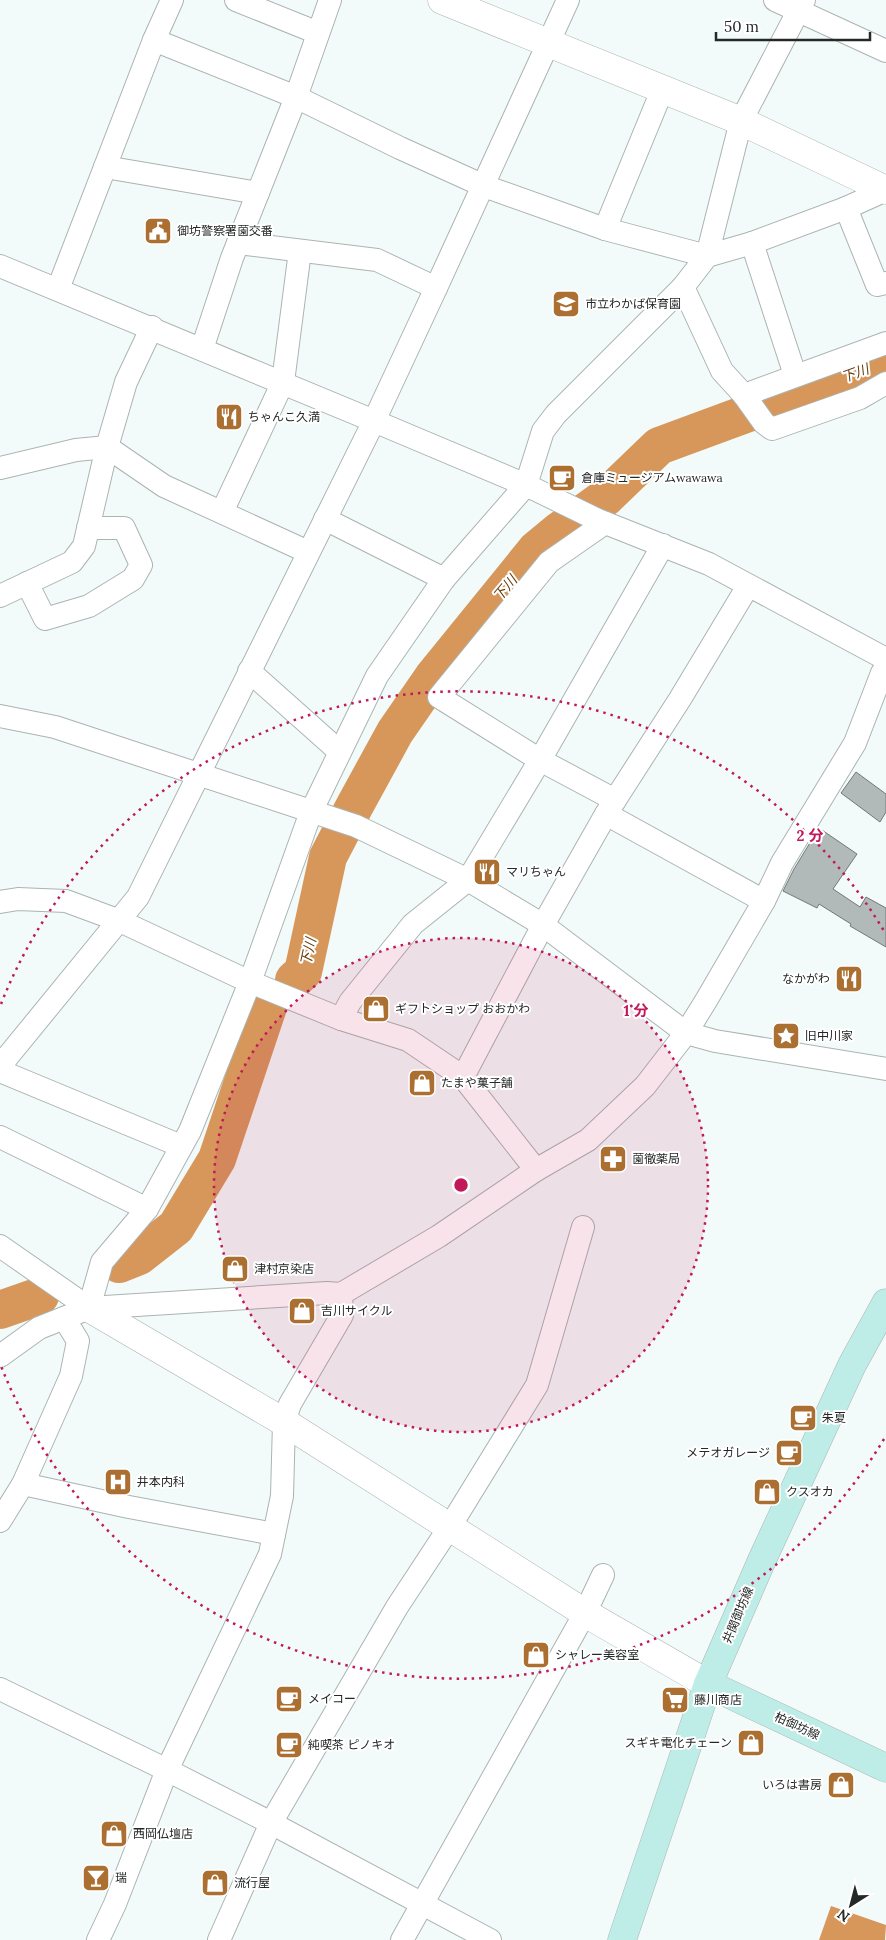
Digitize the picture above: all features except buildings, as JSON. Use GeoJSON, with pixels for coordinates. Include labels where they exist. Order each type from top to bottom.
{"type":"FeatureCollection","features":[{"type":"Feature","properties":{"kind":"main road","name":"井関御坊線"},"geometry":{"type":"LineString","coordinates":[[622,1940],[708,1684],[762,1560],[852,1365],[886,1303]]}},
{"type":"Feature","properties":{"kind":"main road","name":"柏御坊線"},"geometry":{"type":"LineString","coordinates":[[708,1684],[885,1764]]}},
{"type":"Feature","properties":{"kind":"street"},"geometry":{"type":"LineString","coordinates":[[58,289],[154,40],[172,0]]}},
{"type":"Feature","properties":{"kind":"street"},"geometry":{"type":"LineString","coordinates":[[236,0],[318,32]]}},
{"type":"Feature","properties":{"kind":"street"},"geometry":{"type":"LineString","coordinates":[[202,349],[238,243],[296,97],[330,0]]}},
{"type":"Feature","properties":{"kind":"street"},"geometry":{"type":"LineString","coordinates":[[442,0],[741,121],[886,190]]}},
{"type":"Feature","properties":{"kind":"street"},"geometry":{"type":"LineString","coordinates":[[0,1066],[138,897],[374,420],[484,186],[568,0]]}},
{"type":"Feature","properties":{"kind":"street"},"geometry":{"type":"LineString","coordinates":[[775,0],[801,6],[886,51]]}},
{"type":"Feature","properties":{"kind":"street"},"geometry":{"type":"LineString","coordinates":[[89,1308],[102,1262],[147,1210],[190,1131],[320,815],[340,752],[377,676],[444,579],[526,486],[544,430],[556,414],[683,287],[706,256],[741,121],[801,6]]}},
{"type":"Feature","properties":{"kind":"street"},"geometry":{"type":"LineString","coordinates":[[154,40],[296,97],[400,148],[484,186],[605,229],[706,256],[752,243],[846,208],[886,190]]}},
{"type":"Feature","properties":{"kind":"street"},"geometry":{"type":"LineString","coordinates":[[605,229],[663,88]]}},
{"type":"Feature","properties":{"kind":"street"},"geometry":{"type":"LineString","coordinates":[[105,167],[258,193]]}},
{"type":"Feature","properties":{"kind":"street"},"geometry":{"type":"LineString","coordinates":[[846,208],[877,285],[886,283]]}},
{"type":"Feature","properties":{"kind":"street"},"geometry":{"type":"LineString","coordinates":[[238,243],[377,260],[436,288]]}},
{"type":"Feature","properties":{"kind":"street"},"geometry":{"type":"LineString","coordinates":[[752,243],[795,375]]}},
{"type":"Feature","properties":{"kind":"street"},"geometry":{"type":"LineString","coordinates":[[222,512],[283,382],[300,251]]}},
{"type":"Feature","properties":{"kind":"street"},"geometry":{"type":"LineString","coordinates":[[0,266],[374,420],[601,521],[709,564],[886,659]]}},
{"type":"Feature","properties":{"kind":"street"},"geometry":{"type":"LineString","coordinates":[[683,287],[722,371],[746,397],[764,422],[772,428],[860,398],[886,383]]}},
{"type":"Feature","properties":{"kind":"street"},"geometry":{"type":"LineString","coordinates":[[0,596],[72,562],[84,546],[107,447],[126,382],[152,327]]}},
{"type":"Feature","properties":{"kind":"street"},"geometry":{"type":"LineString","coordinates":[[746,397],[795,375],[886,343]]}},
{"type":"Feature","properties":{"kind":"street"},"geometry":{"type":"LineString","coordinates":[[0,468],[76,450],[107,447],[164,486],[308,552]]}},
{"type":"Feature","properties":{"kind":"street"},"geometry":{"type":"LineString","coordinates":[[325,519],[444,579]]}},
{"type":"Feature","properties":{"kind":"street"},"geometry":{"type":"LineString","coordinates":[[601,521],[548,562],[439,697],[540,760],[610,807],[764,901]]}},
{"type":"Feature","properties":{"kind":"street"},"geometry":{"type":"LineString","coordinates":[[27,583],[45,619],[89,606],[133,579],[141,565],[124,528],[88,528]]}},
{"type":"Feature","properties":{"kind":"street"},"geometry":{"type":"LineString","coordinates":[[341,1019],[350,1002],[413,924],[468,880],[540,760],[663,545]]}},
{"type":"Feature","properties":{"kind":"street"},"geometry":{"type":"LineString","coordinates":[[462,1077],[543,925],[610,807],[680,699],[748,586]]}},
{"type":"Feature","properties":{"kind":"street"},"geometry":{"type":"LineString","coordinates":[[0,1356],[39,1328],[89,1308],[327,1293],[341,1294],[439,1236],[536,1170],[588,1140],[645,1086],[686,1033],[764,901],[782,863],[855,743],[882,673],[886,668]]}},
{"type":"Feature","properties":{"kind":"street"},"geometry":{"type":"LineString","coordinates":[[249,671],[340,752]]}},
{"type":"Feature","properties":{"kind":"street"},"geometry":{"type":"LineString","coordinates":[[0,716],[55,727],[356,826],[468,880],[543,925],[686,1033],[715,1041],[886,1069]]}},
{"type":"Feature","properties":{"kind":"street"},"geometry":{"type":"LineString","coordinates":[[0,902],[18,899],[66,901],[120,921],[250,982],[341,1019],[408,1040],[462,1077],[536,1170]]}},
{"type":"Feature","properties":{"kind":"street"},"geometry":{"type":"LineString","coordinates":[[0,1071],[182,1146]]}},
{"type":"Feature","properties":{"kind":"street"},"geometry":{"type":"LineString","coordinates":[[0,1137],[147,1210]]}},
{"type":"Feature","properties":{"kind":"street"},"geometry":{"type":"LineString","coordinates":[[219,1940],[271,1823],[397,1607],[449,1528],[537,1386],[583,1226]]}},
{"type":"Feature","properties":{"kind":"street"},"geometry":{"type":"LineString","coordinates":[[0,1246],[89,1308],[284,1422],[585,1613],[708,1684]]}},
{"type":"Feature","properties":{"kind":"street"},"geometry":{"type":"LineString","coordinates":[[98,1940],[115,1904],[167,1770],[270,1554],[282,1496],[284,1422],[290,1404],[342,1315],[341,1294]]}},
{"type":"Feature","properties":{"kind":"street"},"geometry":{"type":"LineString","coordinates":[[0,1521],[23,1484],[71,1376],[78,1341],[64,1318]]}},
{"type":"Feature","properties":{"kind":"street"},"geometry":{"type":"LineString","coordinates":[[23,1484],[129,1507],[274,1534]]}},
{"type":"Feature","properties":{"kind":"street"},"geometry":{"type":"LineString","coordinates":[[402,1940],[585,1613],[603,1575]]}},
{"type":"Feature","properties":{"kind":"street"},"geometry":{"type":"LineString","coordinates":[[0,1689],[271,1823],[490,1940]]}},
{"type":"Feature","properties":{"kind":"shaded area"},"geometry":{"type":"Polygon","coordinates":[[[831,1906],[886,1925],[885,1940],[819,1940],[831,1906]]]}},
{"type":"Feature","properties":{"kind":"waterway","name":"下川"},"geometry":{"type":"LineString","coordinates":[[294,980],[303,972],[328,857],[395,732],[433,677],[536,550],[606,497],[659,446],[886,362]]}},
{"type":"Feature","properties":{"kind":"waterway","name":"下川"},"geometry":{"type":"LineString","coordinates":[[119,1264],[139,1256],[176,1227],[217,1159],[269,1004]]}},
{"type":"Feature","properties":{"kind":"waterway","name":"下川"},"geometry":{"type":"LineString","coordinates":[[0,1310],[40,1296]]}},
{"type":"Feature","properties":{"kind":"place","name":"御坊警察署薗交番"},"geometry":{"type":"Point","coordinates":[158,231]}},
{"type":"Feature","properties":{"kind":"place","name":"市立わかば保育園"},"geometry":{"type":"Point","coordinates":[566,304]}},
{"type":"Feature","properties":{"kind":"place","name":"ちゃんこ久満"},"geometry":{"type":"Point","coordinates":[229,417]}},
{"type":"Feature","properties":{"kind":"place","name":"倉庫ミュージアムwawawa"},"geometry":{"type":"Point","coordinates":[562,478]}},
{"type":"Feature","properties":{"kind":"place","name":"マリちゃん"},"geometry":{"type":"Point","coordinates":[487,872]}},
{"type":"Feature","properties":{"kind":"place","name":"なかがわ"},"geometry":{"type":"Point","coordinates":[849,979]}},
{"type":"Feature","properties":{"kind":"place","name":"ギフトショップ おおかわ"},"geometry":{"type":"Point","coordinates":[376,1009]}},
{"type":"Feature","properties":{"kind":"place","name":"旧中川家"},"geometry":{"type":"Point","coordinates":[786,1036]}},
{"type":"Feature","properties":{"kind":"place","name":"たまや菓子舗"},"geometry":{"type":"Point","coordinates":[422,1083]}},
{"type":"Feature","properties":{"kind":"place","name":"薗徹薬局"},"geometry":{"type":"Point","coordinates":[613,1159]}},
{"type":"Feature","properties":{"kind":"place","name":"津村京染店"},"geometry":{"type":"Point","coordinates":[235,1269]}},
{"type":"Feature","properties":{"kind":"place","name":"吉川サイクル"},"geometry":{"type":"Point","coordinates":[302,1311]}},
{"type":"Feature","properties":{"kind":"place","name":"朱夏"},"geometry":{"type":"Point","coordinates":[803,1418]}},
{"type":"Feature","properties":{"kind":"place","name":"メテオガレージ"},"geometry":{"type":"Point","coordinates":[789,1453]}},
{"type":"Feature","properties":{"kind":"place","name":"井本内科"},"geometry":{"type":"Point","coordinates":[118,1482]}},
{"type":"Feature","properties":{"kind":"place","name":"クスオカ"},"geometry":{"type":"Point","coordinates":[767,1492]}},
{"type":"Feature","properties":{"kind":"place","name":"シャレー美容室"},"geometry":{"type":"Point","coordinates":[536,1655]}},
{"type":"Feature","properties":{"kind":"place","name":"メイコー"},"geometry":{"type":"Point","coordinates":[289,1699]}},
{"type":"Feature","properties":{"kind":"place","name":"藤川商店"},"geometry":{"type":"Point","coordinates":[675,1700]}},
{"type":"Feature","properties":{"kind":"place","name":"スギキ電化チェーン"},"geometry":{"type":"Point","coordinates":[751,1743]}},
{"type":"Feature","properties":{"kind":"place","name":"純喫茶 ピノキオ"},"geometry":{"type":"Point","coordinates":[289,1745]}},
{"type":"Feature","properties":{"kind":"place","name":"いろは書房"},"geometry":{"type":"Point","coordinates":[841,1785]}},
{"type":"Feature","properties":{"kind":"place","name":"西岡仏壇店"},"geometry":{"type":"Point","coordinates":[114,1834]}},
{"type":"Feature","properties":{"kind":"place","name":"瑞"},"geometry":{"type":"Point","coordinates":[96,1878]}},
{"type":"Feature","properties":{"kind":"place","name":"流行屋"},"geometry":{"type":"Point","coordinates":[215,1883]}}]}
